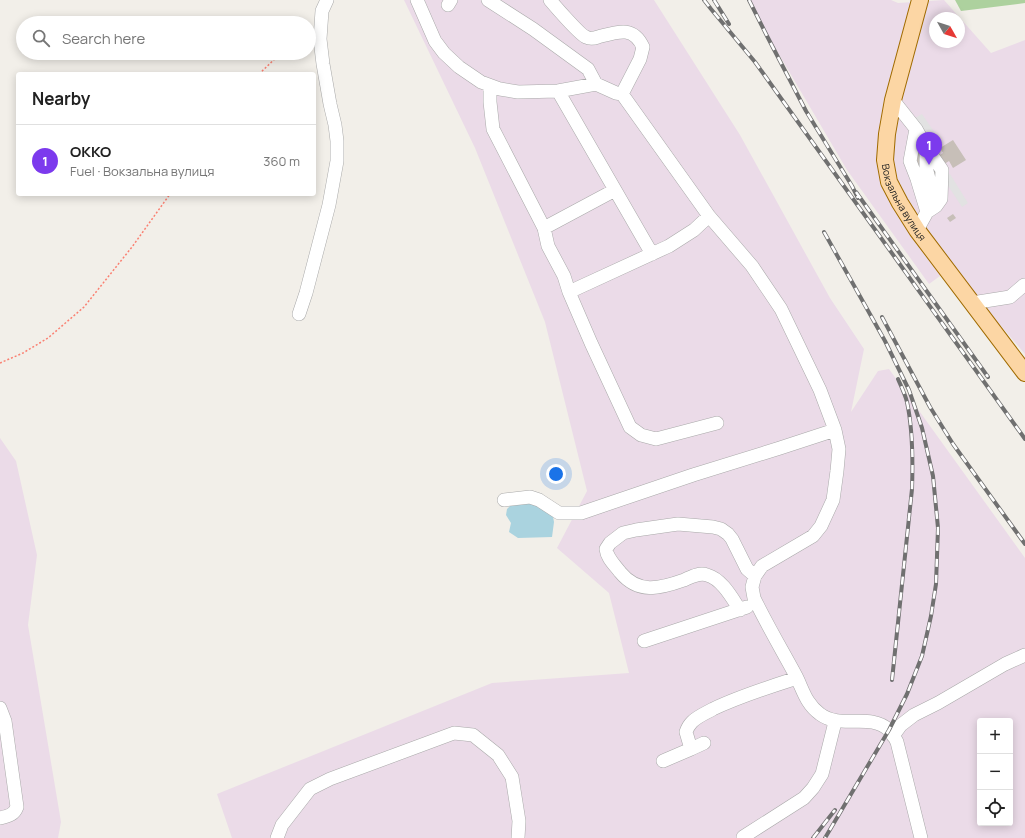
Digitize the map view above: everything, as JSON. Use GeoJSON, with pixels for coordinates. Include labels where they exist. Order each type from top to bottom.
{"type":"FeatureCollection","features":[{"type":"Feature","properties":{"kind":"main road","name":"Вокзальна вулиця"},"geometry":{"type":"LineString","coordinates":[[920,0],[893,100],[887,134],[885,160],[890,182],[900,203],[917,230],[1025,373]]}},
{"type":"Feature","properties":{"kind":"lane"},"geometry":{"type":"LineString","coordinates":[[299,314],[329,205],[337,161],[337,141],[322,64],[320,39],[322,11],[327,0]]}},
{"type":"Feature","properties":{"kind":"lane"},"geometry":{"type":"LineString","coordinates":[[417,0],[435,41],[444,53],[459,67],[490,86],[518,92],[558,92],[596,84],[616,93],[622,94],[709,216],[752,266],[782,310],[820,390],[835,430],[839,449],[833,500],[821,526],[813,536],[762,566],[755,576],[752,587],[754,598],[797,678],[808,703],[820,715],[835,722],[873,721],[889,730],[897,742],[921,838]]}},
{"type":"Feature","properties":{"kind":"lane"},"geometry":{"type":"LineString","coordinates":[[488,0],[533,29],[588,69],[596,84]]}},
{"type":"Feature","properties":{"kind":"lane"},"geometry":{"type":"LineString","coordinates":[[550,0],[585,37],[593,38],[622,31],[637,37],[643,47],[640,59],[622,94]]}},
{"type":"Feature","properties":{"kind":"lane"},"geometry":{"type":"LineString","coordinates":[[490,86],[493,129],[544,228],[548,246],[564,276],[569,292],[630,427],[641,435],[656,439],[717,423]]}},
{"type":"Feature","properties":{"kind":"lane"},"geometry":{"type":"LineString","coordinates":[[558,92],[652,254]]}},
{"type":"Feature","properties":{"kind":"lane"},"geometry":{"type":"LineString","coordinates":[[893,100],[916,129],[942,170],[941,199],[931,209],[917,230]]}},
{"type":"Feature","properties":{"kind":"lane"},"geometry":{"type":"LineString","coordinates":[[916,129],[910,162],[931,209]]}},
{"type":"Feature","properties":{"kind":"lane"},"geometry":{"type":"LineString","coordinates":[[544,228],[615,190]]}},
{"type":"Feature","properties":{"kind":"lane"},"geometry":{"type":"LineString","coordinates":[[569,292],[669,246],[694,230],[709,216]]}},
{"type":"Feature","properties":{"kind":"lane"},"geometry":{"type":"LineString","coordinates":[[972,303],[1010,297],[1024,285]]}},
{"type":"Feature","properties":{"kind":"lane"},"geometry":{"type":"LineString","coordinates":[[504,500],[530,497],[539,500],[559,513],[581,513],[693,475],[835,430]]}},
{"type":"Feature","properties":{"kind":"lane"},"geometry":{"type":"LineString","coordinates":[[740,610],[716,579],[706,574],[695,575],[669,586],[646,588],[635,585],[624,576],[612,562],[607,555],[606,549],[610,543],[623,533],[636,530],[678,524],[713,527],[721,529],[732,539],[744,566],[755,576]]}},
{"type":"Feature","properties":{"kind":"lane"},"geometry":{"type":"LineString","coordinates":[[644,641],[757,604]]}},
{"type":"Feature","properties":{"kind":"lane"},"geometry":{"type":"LineString","coordinates":[[893,736],[901,725],[914,715],[938,703],[1004,664],[1025,655]]}},
{"type":"Feature","properties":{"kind":"lane"},"geometry":{"type":"LineString","coordinates":[[691,749],[686,732],[692,722],[702,715],[725,703],[797,678]]}},
{"type":"Feature","properties":{"kind":"lane"},"geometry":{"type":"LineString","coordinates":[[0,708],[4,721],[17,804],[13,814],[0,818]]}},
{"type":"Feature","properties":{"kind":"lane"},"geometry":{"type":"LineString","coordinates":[[743,837],[804,798],[813,788],[822,774],[835,722]]}},
{"type":"Feature","properties":{"kind":"lane"},"geometry":{"type":"LineString","coordinates":[[277,838],[282,825],[310,789],[330,779],[454,734],[473,734],[498,755],[512,777],[519,821],[518,838]]}},
{"type":"Feature","properties":{"kind":"lane"},"geometry":{"type":"LineString","coordinates":[[663,761],[704,743]]}},
{"type":"Feature","properties":{"kind":"path"},"geometry":{"type":"LineString","coordinates":[[262,72],[274,60]]}},
{"type":"Feature","properties":{"kind":"path"},"geometry":{"type":"LineString","coordinates":[[0,363],[23,353],[48,338],[84,307],[132,247],[169,196]]}},
{"type":"Feature","properties":{"kind":"shaded area"},"geometry":{"type":"Polygon","coordinates":[[[404,0],[654,0],[740,135],[830,298],[864,349],[851,412],[878,371],[889,369],[1025,558],[1025,838],[232,838],[217,794],[492,683],[629,673],[609,593],[557,548],[587,491],[545,322],[475,148],[404,0]]]}},
{"type":"Feature","properties":{"kind":"shaded area"},"geometry":{"type":"Polygon","coordinates":[[[747,0],[891,0],[898,3],[944,0],[955,12],[929,12],[929,48],[965,48],[965,24],[991,53],[1025,40],[1025,354],[951,268],[929,284],[847,170],[747,0]]]}},
{"type":"Feature","properties":{"kind":"shaded area"},"geometry":{"type":"Polygon","coordinates":[[[922,114],[937,136],[931,140],[915,118],[922,114]]]}},
{"type":"Feature","properties":{"kind":"shaded area"},"geometry":{"type":"Polygon","coordinates":[[[950,174],[968,203],[962,207],[943,178],[950,174]]]}},
{"type":"Feature","properties":{"kind":"shaded area"},"geometry":{"type":"Polygon","coordinates":[[[0,438],[16,461],[37,555],[28,625],[61,822],[58,838],[0,838],[0,438]]]}},
{"type":"Feature","properties":{"kind":"green space"},"geometry":{"type":"Polygon","coordinates":[[[955,0],[1025,0],[1025,3],[961,11],[955,0]]]}},
{"type":"Feature","properties":{"kind":"water"},"geometry":{"type":"Polygon","coordinates":[[[529,503],[552,511],[554,522],[552,537],[518,538],[509,532],[511,523],[506,515],[507,509],[512,504],[529,503]]]}},
{"type":"Feature","properties":{"kind":"building"},"geometry":{"type":"Polygon","coordinates":[[[953,140],[966,160],[953,168],[949,161],[935,170],[943,183],[930,190],[910,157],[921,150],[928,162],[943,153],[940,148],[953,140]]]}},
{"type":"Feature","properties":{"kind":"building"},"geometry":{"type":"Polygon","coordinates":[[[953,214],[956,218],[950,222],[947,218],[953,214]]]}},
{"type":"Feature","properties":{"kind":"railway"},"geometry":{"type":"LineString","coordinates":[[704,0],[755,62],[1025,439]]}},
{"type":"Feature","properties":{"kind":"railway"},"geometry":{"type":"LineString","coordinates":[[714,0],[729,24]]}},
{"type":"Feature","properties":{"kind":"railway"},"geometry":{"type":"LineString","coordinates":[[749,0],[806,111],[858,198]]}},
{"type":"Feature","properties":{"kind":"railway"},"geometry":{"type":"LineString","coordinates":[[856,192],[988,377]]}},
{"type":"Feature","properties":{"kind":"railway"},"geometry":{"type":"LineString","coordinates":[[824,232],[885,341],[909,390],[922,428],[933,476],[938,528],[936,584],[922,656],[907,694],[889,730],[825,838]]}},
{"type":"Feature","properties":{"kind":"railway"},"geometry":{"type":"LineString","coordinates":[[882,317],[930,407],[953,444],[1025,544]]}},
{"type":"Feature","properties":{"kind":"railway"},"geometry":{"type":"LineString","coordinates":[[892,680],[912,489],[912,445],[909,413],[906,399],[898,379]]}},
{"type":"Feature","properties":{"kind":"railway"},"geometry":{"type":"LineString","coordinates":[[813,838],[835,810]]}},
{"type":"Feature","properties":{"kind":"place","name":"ОККО"},"geometry":{"type":"Point","coordinates":[929,165]}}]}
